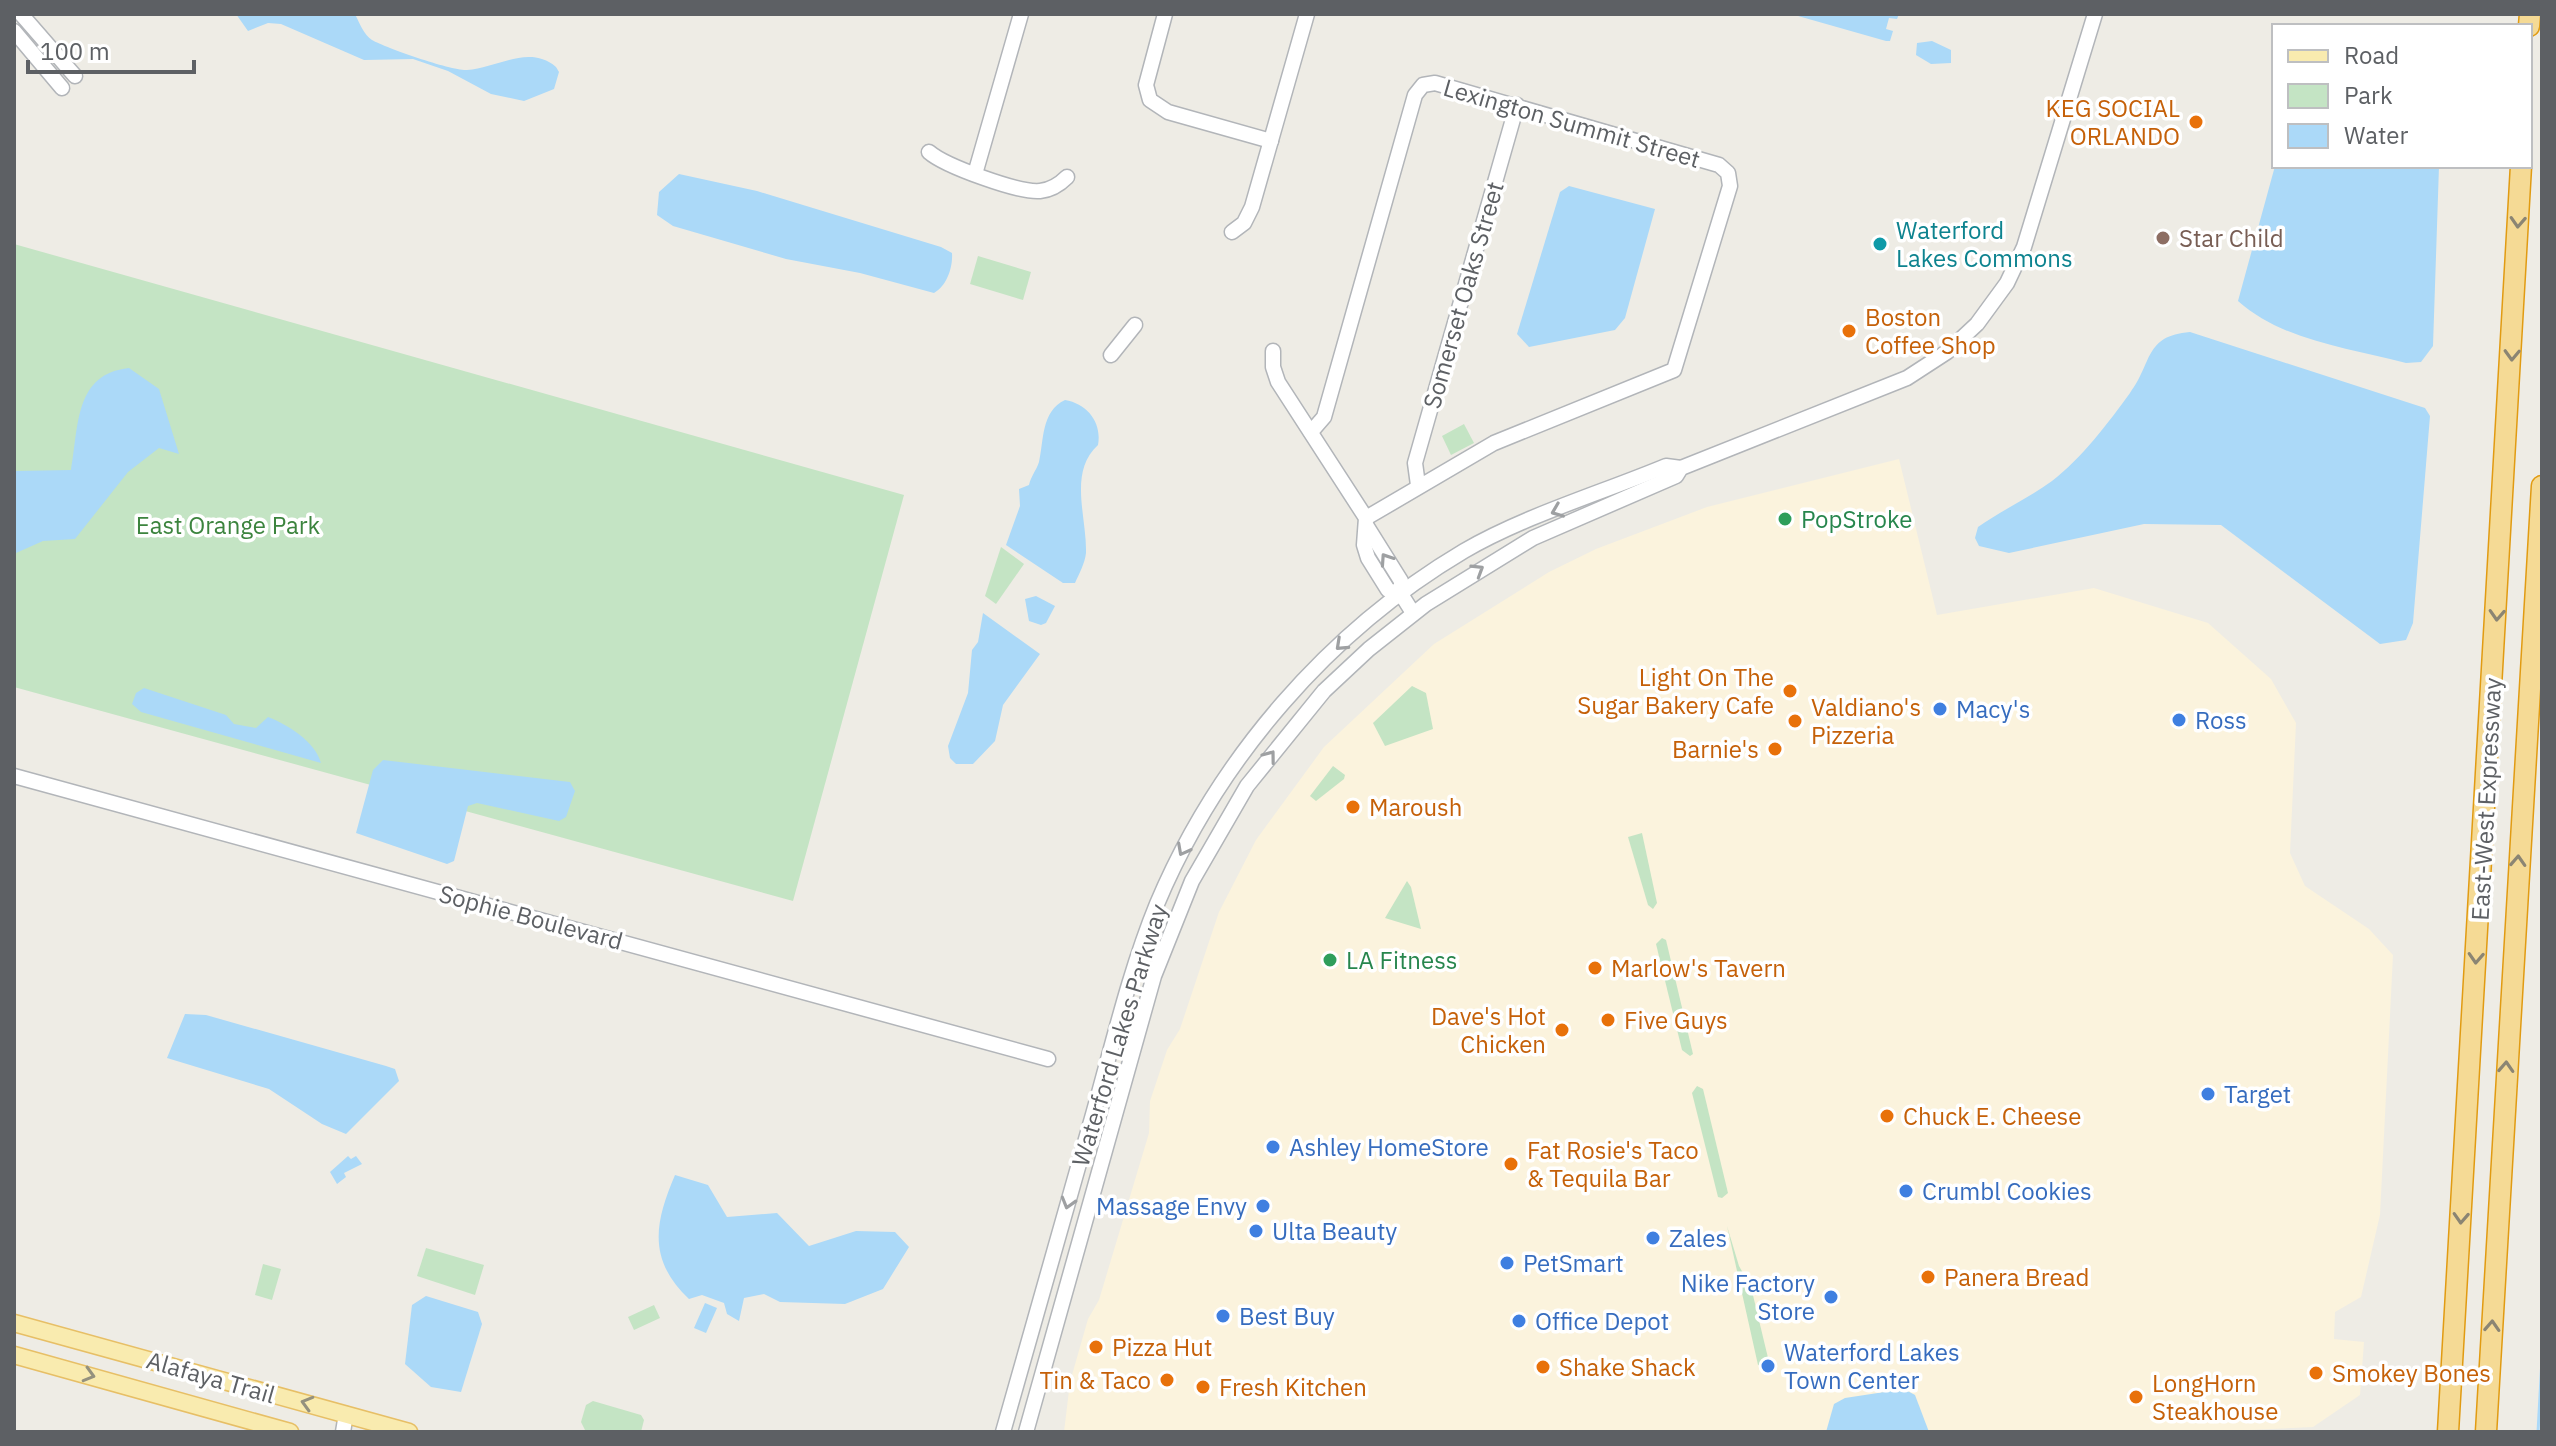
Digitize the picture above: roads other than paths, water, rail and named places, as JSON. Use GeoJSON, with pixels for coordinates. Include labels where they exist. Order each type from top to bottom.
{"type":"FeatureCollection","features":[{"type":"Feature","properties":{"kind":"highway","name":"East-West Expressway"},"geometry":{"type":"LineString","coordinates":[[2448,1432],[2521,168]]}},
{"type":"Feature","properties":{"kind":"highway","name":"East-West Expressway"},"geometry":{"type":"LineString","coordinates":[[2486,1432],[2542,486]]}},
{"type":"Feature","properties":{"kind":"main road","name":"Alafaya Trail"},"geometry":{"type":"LineString","coordinates":[[14,1323],[409,1432]]}},
{"type":"Feature","properties":{"kind":"main road","name":"Alafaya Trail"},"geometry":{"type":"LineString","coordinates":[[14,1355],[290,1432]]}},
{"type":"Feature","properties":{"kind":"street"},"geometry":{"type":"LineString","coordinates":[[21,14],[75,76]]}},
{"type":"Feature","properties":{"kind":"street"},"geometry":{"type":"LineString","coordinates":[[975,174],[1021,14]]}},
{"type":"Feature","properties":{"kind":"street"},"geometry":{"type":"LineString","coordinates":[[1165,14],[1148,77],[1150,100],[1168,112],[1271,141]]}},
{"type":"Feature","properties":{"kind":"street"},"geometry":{"type":"LineString","coordinates":[[1232,232],[1249,216],[1307,14]]}},
{"type":"Feature","properties":{"kind":"street","name":"Waterford Lakes Parkway"},"geometry":{"type":"LineString","coordinates":[[1003,1432],[1142,944],[1179,858],[1207,808],[1242,756],[1292,694],[1356,631],[1401,594],[1450,560],[1495,536],[1666,466],[1681,468],[1897,383],[1947,352],[1977,324],[2007,283],[2024,247],[2095,14]]}},
{"type":"Feature","properties":{"kind":"street"},"geometry":{"type":"LineString","coordinates":[[14,31],[62,88]]}},
{"type":"Feature","properties":{"kind":"street","name":"Lexington Summit Street"},"geometry":{"type":"LineString","coordinates":[[1311,432],[1324,417],[1417,90],[1427,83],[1517,105],[1721,166],[1728,173],[1730,186],[1674,370],[1507,437],[1418,485],[1366,522]]}},
{"type":"Feature","properties":{"kind":"street","name":"Somerset Oaks Street"},"geometry":{"type":"LineString","coordinates":[[1418,485],[1415,463],[1517,105]]}},
{"type":"Feature","properties":{"kind":"street"},"geometry":{"type":"LineString","coordinates":[[929,152],[947,165],[1039,191],[1054,187],[1067,177]]}},
{"type":"Feature","properties":{"kind":"street"},"geometry":{"type":"LineString","coordinates":[[1111,355],[1135,325]]}},
{"type":"Feature","properties":{"kind":"street"},"geometry":{"type":"LineString","coordinates":[[1273,351],[1275,375],[1366,522],[1364,545],[1368,558],[1388,590],[1401,594],[1413,613]]}},
{"type":"Feature","properties":{"kind":"street","name":"Waterford Lakes Parkway"},"geometry":{"type":"LineString","coordinates":[[1026,1432],[1154,976],[1183,900],[1225,820],[1271,753],[1310,706],[1361,656],[1413,613],[1516,547],[1584,514],[1676,476],[1681,468]]}},
{"type":"Feature","properties":{"kind":"street","name":"Sophie Boulevard"},"geometry":{"type":"LineString","coordinates":[[14,776],[1048,1059]]}},
{"type":"Feature","properties":{"kind":"street"},"geometry":{"type":"LineString","coordinates":[[1207,808],[1225,820]]}},
{"type":"Feature","properties":{"kind":"street"},"geometry":{"type":"LineString","coordinates":[[1035,1400],[1029,1373],[1054,1286],[1050,1267]]}},
{"type":"Feature","properties":{"kind":"street"},"geometry":{"type":"LineString","coordinates":[[343,1432],[346,1414]]}},
{"type":"Feature","properties":{"kind":"water"},"geometry":{"type":"Polygon","coordinates":[[[236,14],[355,14],[372,40],[434,63],[467,70],[535,57],[546,60],[559,72],[554,89],[524,101],[491,94],[448,71],[413,59],[364,60],[281,24],[268,23],[248,31],[236,14]]]}},
{"type":"Feature","properties":{"kind":"water"},"geometry":{"type":"Polygon","coordinates":[[[1791,14],[1899,14],[1897,19],[1889,18],[1886,29],[1893,31],[1890,41],[1886,41],[1791,14]]]}},
{"type":"Feature","properties":{"kind":"water"},"geometry":{"type":"Polygon","coordinates":[[[1932,41],[1951,50],[1951,63],[1931,64],[1916,55],[1917,43],[1932,41]]]}},
{"type":"Feature","properties":{"kind":"water"},"geometry":{"type":"Polygon","coordinates":[[[2274,168],[2439,168],[2433,346],[2421,362],[2406,363],[2296,334],[2256,315],[2238,301],[2274,168]]]}},
{"type":"Feature","properties":{"kind":"water"},"geometry":{"type":"Polygon","coordinates":[[[679,174],[757,191],[941,247],[952,253],[948,276],[934,293],[860,273],[786,259],[673,226],[657,215],[659,192],[679,174]]]}},
{"type":"Feature","properties":{"kind":"water"},"geometry":{"type":"Polygon","coordinates":[[[1569,186],[1655,209],[1625,318],[1615,330],[1529,347],[1517,334],[1560,192],[1569,186]]]}},
{"type":"Feature","properties":{"kind":"water"},"geometry":{"type":"Polygon","coordinates":[[[2190,332],[2425,408],[2430,416],[2413,623],[2406,640],[2380,644],[2221,525],[2144,524],[2009,553],[1979,546],[1975,538],[1978,527],[2052,481],[2084,451],[2130,393],[2157,345],[2175,334],[2190,332]]]}},
{"type":"Feature","properties":{"kind":"water"},"geometry":{"type":"Polygon","coordinates":[[[129,368],[159,389],[179,454],[159,448],[128,472],[75,539],[43,541],[16,553],[14,471],[71,470],[78,420],[89,391],[98,380],[111,372],[129,368]]]}},
{"type":"Feature","properties":{"kind":"water"},"geometry":{"type":"Polygon","coordinates":[[[1065,400],[1087,410],[1095,422],[1099,437],[1098,445],[1084,468],[1081,482],[1086,553],[1075,583],[1063,583],[1006,545],[1020,506],[1019,489],[1029,485],[1039,462],[1048,419],[1057,405],[1065,400]]]}},
{"type":"Feature","properties":{"kind":"water"},"geometry":{"type":"Polygon","coordinates":[[[1036,596],[1055,606],[1046,623],[1041,625],[1029,621],[1025,599],[1036,596]]]}},
{"type":"Feature","properties":{"kind":"water"},"geometry":{"type":"Polygon","coordinates":[[[983,613],[1040,654],[1003,705],[995,741],[973,764],[956,764],[950,758],[948,746],[968,693],[972,650],[978,642],[983,613]]]}},
{"type":"Feature","properties":{"kind":"water"},"geometry":{"type":"Polygon","coordinates":[[[144,688],[226,715],[234,724],[256,728],[268,717],[307,741],[321,763],[141,712],[132,704],[136,693],[144,688]]]}},
{"type":"Feature","properties":{"kind":"water"},"geometry":{"type":"Polygon","coordinates":[[[383,760],[570,782],[575,791],[566,817],[559,821],[477,803],[468,806],[454,861],[447,864],[356,833],[373,770],[383,760]]]}},
{"type":"Feature","properties":{"kind":"water"},"geometry":{"type":"Polygon","coordinates":[[[185,1014],[206,1015],[386,1066],[395,1069],[399,1081],[346,1134],[322,1124],[269,1089],[167,1058],[185,1014]]]}},
{"type":"Feature","properties":{"kind":"water"},"geometry":{"type":"Polygon","coordinates":[[[348,1156],[351,1159],[356,1156],[362,1164],[344,1173],[346,1177],[337,1184],[330,1172],[348,1156]]]}},
{"type":"Feature","properties":{"kind":"water"},"geometry":{"type":"Polygon","coordinates":[[[675,1175],[708,1185],[727,1217],[777,1213],[809,1246],[856,1231],[895,1232],[909,1247],[883,1289],[845,1304],[780,1302],[764,1294],[744,1298],[739,1321],[727,1314],[724,1303],[702,1295],[689,1299],[667,1270],[661,1256],[659,1225],[675,1175]]]}},
{"type":"Feature","properties":{"kind":"water"},"geometry":{"type":"Polygon","coordinates":[[[426,1296],[478,1312],[482,1324],[461,1392],[431,1387],[405,1364],[412,1305],[426,1296]]]}},
{"type":"Feature","properties":{"kind":"water"},"geometry":{"type":"Polygon","coordinates":[[[705,1303],[717,1308],[706,1333],[694,1328],[705,1303]]]}},
{"type":"Feature","properties":{"kind":"water"},"geometry":{"type":"Polygon","coordinates":[[[1904,1389],[1915,1395],[1929,1432],[1826,1432],[1834,1404],[1845,1398],[1904,1389]]]}},
{"type":"Feature","properties":{"kind":"waterway"},"geometry":{"type":"LineString","coordinates":[[2538,1432],[2542,1359]]}},
{"type":"Feature","properties":{"kind":"place","name":"KEG SOCIAL ORLANDO"},"geometry":{"type":"Point","coordinates":[2196,122]}},
{"type":"Feature","properties":{"kind":"place","name":"Star Child"},"geometry":{"type":"Point","coordinates":[2163,238]}},
{"type":"Feature","properties":{"kind":"place","name":"Waterford Lakes Commons"},"geometry":{"type":"Point","coordinates":[1880,244]}},
{"type":"Feature","properties":{"kind":"place","name":"Boston Coffee Shop"},"geometry":{"type":"Point","coordinates":[1849,331]}},
{"type":"Feature","properties":{"kind":"place","name":"PopStroke"},"geometry":{"type":"Point","coordinates":[1785,519]}},
{"type":"Feature","properties":{"kind":"place","name":"Light On The Sugar Bakery Cafe"},"geometry":{"type":"Point","coordinates":[1790,691]}},
{"type":"Feature","properties":{"kind":"place","name":"Macy's"},"geometry":{"type":"Point","coordinates":[1940,709]}},
{"type":"Feature","properties":{"kind":"place","name":"Ross"},"geometry":{"type":"Point","coordinates":[2179,720]}},
{"type":"Feature","properties":{"kind":"place","name":"Valdiano's Pizzeria"},"geometry":{"type":"Point","coordinates":[1795,721]}},
{"type":"Feature","properties":{"kind":"place","name":"Barnie's"},"geometry":{"type":"Point","coordinates":[1775,749]}},
{"type":"Feature","properties":{"kind":"place","name":"Maroush"},"geometry":{"type":"Point","coordinates":[1353,807]}},
{"type":"Feature","properties":{"kind":"place","name":"LA Fitness"},"geometry":{"type":"Point","coordinates":[1330,960]}},
{"type":"Feature","properties":{"kind":"place","name":"Marlow's Tavern"},"geometry":{"type":"Point","coordinates":[1595,968]}},
{"type":"Feature","properties":{"kind":"place","name":"Five Guys"},"geometry":{"type":"Point","coordinates":[1608,1020]}},
{"type":"Feature","properties":{"kind":"place","name":"Dave's Hot Chicken"},"geometry":{"type":"Point","coordinates":[1562,1030]}},
{"type":"Feature","properties":{"kind":"place","name":"Target"},"geometry":{"type":"Point","coordinates":[2208,1094]}},
{"type":"Feature","properties":{"kind":"place","name":"Chuck E. Cheese"},"geometry":{"type":"Point","coordinates":[1887,1116]}},
{"type":"Feature","properties":{"kind":"place","name":"Ashley HomeStore"},"geometry":{"type":"Point","coordinates":[1273,1147]}},
{"type":"Feature","properties":{"kind":"place","name":"Fat Rosie's Taco & Tequila Bar"},"geometry":{"type":"Point","coordinates":[1511,1164]}},
{"type":"Feature","properties":{"kind":"place","name":"Crumbl Cookies"},"geometry":{"type":"Point","coordinates":[1906,1191]}},
{"type":"Feature","properties":{"kind":"place","name":"Massage Envy"},"geometry":{"type":"Point","coordinates":[1263,1206]}},
{"type":"Feature","properties":{"kind":"place","name":"Ulta Beauty"},"geometry":{"type":"Point","coordinates":[1256,1231]}},
{"type":"Feature","properties":{"kind":"place","name":"Zales"},"geometry":{"type":"Point","coordinates":[1653,1238]}},
{"type":"Feature","properties":{"kind":"place","name":"PetSmart"},"geometry":{"type":"Point","coordinates":[1507,1263]}},
{"type":"Feature","properties":{"kind":"place","name":"Panera Bread"},"geometry":{"type":"Point","coordinates":[1928,1277]}},
{"type":"Feature","properties":{"kind":"place","name":"Nike Factory Store"},"geometry":{"type":"Point","coordinates":[1831,1297]}},
{"type":"Feature","properties":{"kind":"place","name":"Best Buy"},"geometry":{"type":"Point","coordinates":[1223,1316]}},
{"type":"Feature","properties":{"kind":"place","name":"Office Depot"},"geometry":{"type":"Point","coordinates":[1519,1321]}},
{"type":"Feature","properties":{"kind":"place","name":"Pizza Hut"},"geometry":{"type":"Point","coordinates":[1096,1347]}},
{"type":"Feature","properties":{"kind":"place","name":"Waterford Lakes Town Center"},"geometry":{"type":"Point","coordinates":[1768,1366]}},
{"type":"Feature","properties":{"kind":"place","name":"Shake Shack"},"geometry":{"type":"Point","coordinates":[1543,1367]}},
{"type":"Feature","properties":{"kind":"place","name":"Smokey Bones"},"geometry":{"type":"Point","coordinates":[2316,1373]}},
{"type":"Feature","properties":{"kind":"place","name":"Tin & Taco"},"geometry":{"type":"Point","coordinates":[1167,1380]}},
{"type":"Feature","properties":{"kind":"place","name":"Fresh Kitchen"},"geometry":{"type":"Point","coordinates":[1203,1387]}},
{"type":"Feature","properties":{"kind":"place","name":"LongHorn Steakhouse"},"geometry":{"type":"Point","coordinates":[2136,1397]}},
{"type":"Feature","properties":{"kind":"park label","name":"East Orange Park"},"geometry":{"type":"Point","coordinates":[228,525]}}]}
